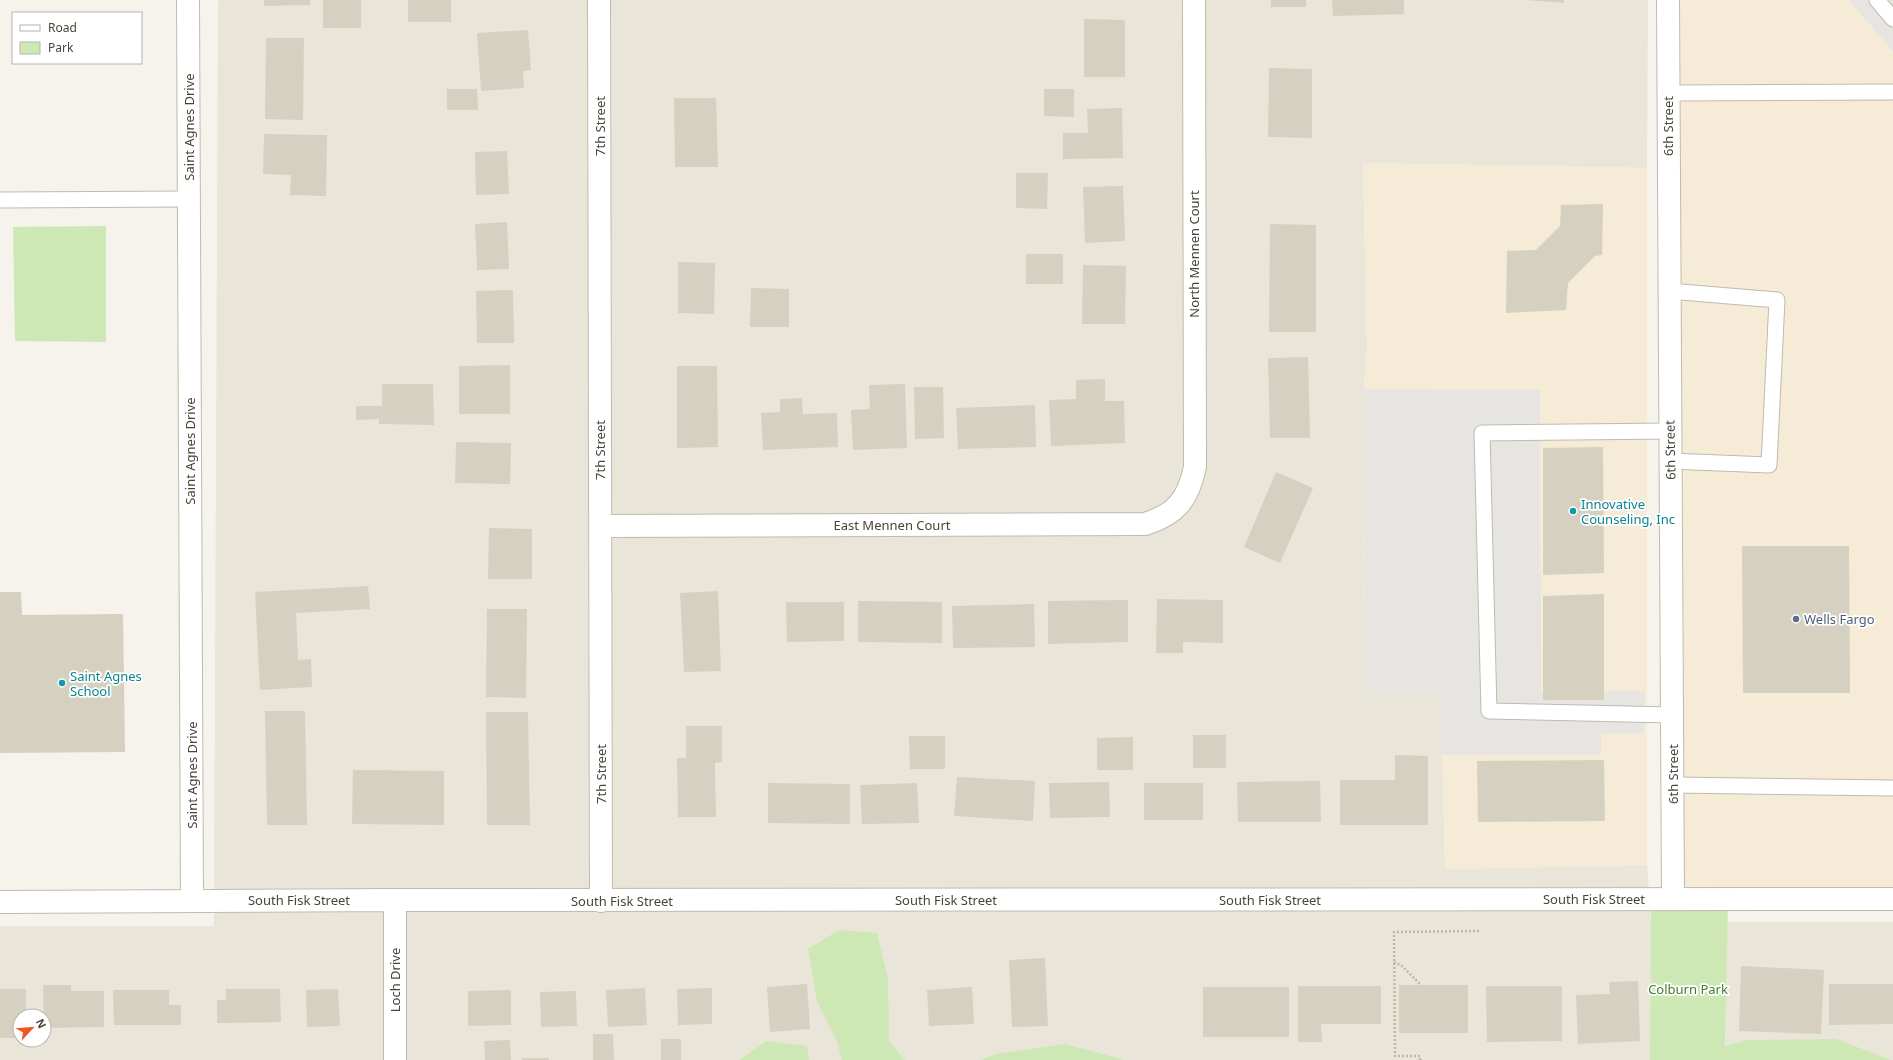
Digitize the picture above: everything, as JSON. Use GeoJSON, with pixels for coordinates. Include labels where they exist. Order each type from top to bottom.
{"type":"FeatureCollection","features":[{"type":"Feature","properties":{"kind":"street","name":"Saint Agnes Drive"},"geometry":{"type":"LineString","coordinates":[[188,0],[192,901]]}},
{"type":"Feature","properties":{"kind":"street","name":"7th Street"},"geometry":{"type":"LineString","coordinates":[[599,0],[601,901]]}},
{"type":"Feature","properties":{"kind":"street","name":"North Mennen Court"},"geometry":{"type":"LineString","coordinates":[[1179,505],[1190,488],[1195,467],[1194,0]]}},
{"type":"Feature","properties":{"kind":"street","name":"6th Street"},"geometry":{"type":"LineString","coordinates":[[1668,0],[1673,899]]}},
{"type":"Feature","properties":{"kind":"street","name":"East Mennen Court"},"geometry":{"type":"LineString","coordinates":[[600,526],[1145,524],[1160,519],[1179,505]]}},
{"type":"Feature","properties":{"kind":"street","name":"South Fisk Street"},"geometry":{"type":"LineString","coordinates":[[0,902],[395,900],[1893,899]]}},
{"type":"Feature","properties":{"kind":"street","name":"Loch Drive"},"geometry":{"type":"LineString","coordinates":[[395,900],[395,1060]]}},
{"type":"Feature","properties":{"kind":"lane"},"geometry":{"type":"LineString","coordinates":[[1876,0],[1893,19]]}},
{"type":"Feature","properties":{"kind":"lane"},"geometry":{"type":"LineString","coordinates":[[1668,93],[1893,92]]}},
{"type":"Feature","properties":{"kind":"lane"},"geometry":{"type":"LineString","coordinates":[[0,200],[189,199]]}},
{"type":"Feature","properties":{"kind":"lane"},"geometry":{"type":"LineString","coordinates":[[1669,291],[1777,300],[1769,465],[1670,461]]}},
{"type":"Feature","properties":{"kind":"lane"},"geometry":{"type":"LineString","coordinates":[[1670,431],[1482,433],[1489,711],[1672,715]]}},
{"type":"Feature","properties":{"kind":"lane"},"geometry":{"type":"LineString","coordinates":[[1673,785],[1893,788]]}},
{"type":"Feature","properties":{"kind":"path"},"geometry":{"type":"LineString","coordinates":[[1420,1060],[1420,1056],[1395,1056],[1394,932],[1479,931]]}},
{"type":"Feature","properties":{"kind":"path"},"geometry":{"type":"LineString","coordinates":[[1394,962],[1402,966],[1420,984]]}},
{"type":"Feature","properties":{"kind":"shaded area"},"geometry":{"type":"Polygon","coordinates":[[[218,0],[1648,0],[1647,168],[1363,163],[1367,347],[1364,389],[1365,691],[1441,692],[1445,869],[1647,865],[1651,922],[1650,1060],[0,1060],[0,926],[214,926],[218,0]]]}},
{"type":"Feature","properties":{"kind":"shaded area"},"geometry":{"type":"Polygon","coordinates":[[[1668,0],[1893,0],[1893,899],[1673,899],[1668,0]]]}},
{"type":"Feature","properties":{"kind":"shaded area"},"geometry":{"type":"Polygon","coordinates":[[[1850,0],[1893,0],[1893,51],[1853,5],[1850,0]]]}},
{"type":"Feature","properties":{"kind":"shaded area"},"geometry":{"type":"Polygon","coordinates":[[[1363,163],[1647,168],[1647,865],[1445,869],[1441,692],[1365,691],[1364,389],[1367,347],[1363,163]]]}},
{"type":"Feature","properties":{"kind":"shaded area"},"geometry":{"type":"Polygon","coordinates":[[[1364,389],[1540,390],[1541,691],[1645,691],[1644,734],[1601,734],[1601,755],[1441,755],[1441,692],[1365,691],[1364,389]]]}},
{"type":"Feature","properties":{"kind":"shaded area"},"geometry":{"type":"Polygon","coordinates":[[[1727,922],[1893,922],[1893,1060],[1725,1060],[1727,922]]]}},
{"type":"Feature","properties":{"kind":"green space"},"geometry":{"type":"Polygon","coordinates":[[[106,226],[106,342],[15,341],[13,227],[106,226]]]}},
{"type":"Feature","properties":{"kind":"green space","name":"Colburn Park"},"geometry":{"type":"Polygon","coordinates":[[[1651,899],[1728,899],[1725,1046],[1748,1040],[1836,1039],[1891,1060],[1650,1060],[1651,899]]]}},
{"type":"Feature","properties":{"kind":"green space"},"geometry":{"type":"Polygon","coordinates":[[[839,930],[877,933],[888,979],[889,1041],[905,1060],[842,1060],[837,1042],[817,1001],[808,949],[839,930]]]}},
{"type":"Feature","properties":{"kind":"green space"},"geometry":{"type":"Polygon","coordinates":[[[766,1041],[807,1046],[809,1060],[740,1060],[766,1041]]]}},
{"type":"Feature","properties":{"kind":"green space"},"geometry":{"type":"Polygon","coordinates":[[[1065,1044],[1124,1060],[981,1060],[996,1054],[1065,1044]]]}},
{"type":"Feature","properties":{"kind":"building"},"geometry":{"type":"Polygon","coordinates":[[[264,0],[310,0],[310,5],[264,6],[264,0]]]}},
{"type":"Feature","properties":{"kind":"building"},"geometry":{"type":"Polygon","coordinates":[[[323,0],[361,0],[361,28],[323,28],[323,0]]]}},
{"type":"Feature","properties":{"kind":"building"},"geometry":{"type":"Polygon","coordinates":[[[408,0],[451,0],[451,22],[408,22],[408,0]]]}},
{"type":"Feature","properties":{"kind":"building"},"geometry":{"type":"Polygon","coordinates":[[[1271,0],[1306,0],[1306,7],[1271,7],[1271,0]]]}},
{"type":"Feature","properties":{"kind":"building"},"geometry":{"type":"Polygon","coordinates":[[[1332,0],[1404,0],[1404,14],[1333,16],[1332,0]]]}},
{"type":"Feature","properties":{"kind":"building"},"geometry":{"type":"Polygon","coordinates":[[[1527,0],[1564,0],[1564,3],[1527,0]]]}},
{"type":"Feature","properties":{"kind":"building"},"geometry":{"type":"Polygon","coordinates":[[[1084,19],[1125,20],[1125,77],[1084,77],[1084,19]]]}},
{"type":"Feature","properties":{"kind":"building"},"geometry":{"type":"Polygon","coordinates":[[[528,30],[531,70],[523,71],[524,88],[481,91],[477,33],[528,30]]]}},
{"type":"Feature","properties":{"kind":"building"},"geometry":{"type":"Polygon","coordinates":[[[266,38],[304,38],[303,120],[265,119],[266,38]]]}},
{"type":"Feature","properties":{"kind":"building"},"geometry":{"type":"Polygon","coordinates":[[[1269,68],[1312,69],[1312,138],[1268,137],[1269,68]]]}},
{"type":"Feature","properties":{"kind":"building"},"geometry":{"type":"Polygon","coordinates":[[[447,89],[477,89],[478,110],[447,110],[447,89]]]}},
{"type":"Feature","properties":{"kind":"building"},"geometry":{"type":"Polygon","coordinates":[[[1044,89],[1074,89],[1074,117],[1044,116],[1044,89]]]}},
{"type":"Feature","properties":{"kind":"building"},"geometry":{"type":"Polygon","coordinates":[[[674,98],[716,98],[718,167],[675,167],[674,98]]]}},
{"type":"Feature","properties":{"kind":"building"},"geometry":{"type":"Polygon","coordinates":[[[1122,108],[1123,158],[1063,159],[1063,133],[1088,133],[1087,109],[1122,108]]]}},
{"type":"Feature","properties":{"kind":"building"},"geometry":{"type":"Polygon","coordinates":[[[264,134],[327,135],[326,196],[290,195],[291,175],[263,174],[264,134]]]}},
{"type":"Feature","properties":{"kind":"building"},"geometry":{"type":"Polygon","coordinates":[[[507,151],[509,194],[476,195],[475,152],[507,151]]]}},
{"type":"Feature","properties":{"kind":"building"},"geometry":{"type":"Polygon","coordinates":[[[1016,173],[1048,173],[1047,209],[1016,208],[1016,173]]]}},
{"type":"Feature","properties":{"kind":"building"},"geometry":{"type":"Polygon","coordinates":[[[1123,186],[1125,241],[1085,243],[1083,187],[1123,186]]]}},
{"type":"Feature","properties":{"kind":"building"},"geometry":{"type":"Polygon","coordinates":[[[1603,204],[1602,255],[1595,256],[1568,283],[1566,310],[1506,313],[1507,251],[1536,250],[1560,226],[1561,205],[1603,204]]]}},
{"type":"Feature","properties":{"kind":"building"},"geometry":{"type":"Polygon","coordinates":[[[507,222],[509,269],[477,270],[475,224],[507,222]]]}},
{"type":"Feature","properties":{"kind":"building"},"geometry":{"type":"Polygon","coordinates":[[[1270,224],[1316,225],[1316,332],[1269,332],[1270,224]]]}},
{"type":"Feature","properties":{"kind":"building"},"geometry":{"type":"Polygon","coordinates":[[[1026,254],[1063,254],[1063,284],[1026,284],[1026,254]]]}},
{"type":"Feature","properties":{"kind":"building"},"geometry":{"type":"Polygon","coordinates":[[[678,262],[715,263],[714,314],[678,313],[678,262]]]}},
{"type":"Feature","properties":{"kind":"building"},"geometry":{"type":"Polygon","coordinates":[[[1083,265],[1126,266],[1125,324],[1082,324],[1083,265]]]}},
{"type":"Feature","properties":{"kind":"building"},"geometry":{"type":"Polygon","coordinates":[[[751,288],[789,289],[789,327],[750,327],[751,288]]]}},
{"type":"Feature","properties":{"kind":"building"},"geometry":{"type":"Polygon","coordinates":[[[513,290],[514,343],[477,343],[476,291],[513,290]]]}},
{"type":"Feature","properties":{"kind":"building"},"geometry":{"type":"Polygon","coordinates":[[[1308,357],[1310,438],[1270,438],[1268,358],[1308,357]]]}},
{"type":"Feature","properties":{"kind":"building"},"geometry":{"type":"Polygon","coordinates":[[[510,365],[510,414],[459,414],[459,366],[510,365]]]}},
{"type":"Feature","properties":{"kind":"building"},"geometry":{"type":"Polygon","coordinates":[[[677,366],[717,366],[718,447],[677,448],[677,366]]]}},
{"type":"Feature","properties":{"kind":"building"},"geometry":{"type":"Polygon","coordinates":[[[1105,379],[1105,401],[1124,401],[1125,443],[1051,446],[1049,400],[1076,399],[1076,380],[1105,379]]]}},
{"type":"Feature","properties":{"kind":"building"},"geometry":{"type":"Polygon","coordinates":[[[382,384],[433,384],[434,425],[379,424],[379,419],[356,420],[356,406],[382,406],[382,384]]]}},
{"type":"Feature","properties":{"kind":"building"},"geometry":{"type":"Polygon","coordinates":[[[905,384],[907,448],[853,450],[851,410],[870,409],[869,385],[905,384]]]}},
{"type":"Feature","properties":{"kind":"building"},"geometry":{"type":"Polygon","coordinates":[[[914,387],[943,387],[944,438],[915,439],[914,387]]]}},
{"type":"Feature","properties":{"kind":"building"},"geometry":{"type":"Polygon","coordinates":[[[802,398],[803,414],[837,413],[838,447],[763,450],[761,413],[780,412],[780,399],[802,398]]]}},
{"type":"Feature","properties":{"kind":"building"},"geometry":{"type":"Polygon","coordinates":[[[1035,405],[1036,447],[958,449],[956,408],[1035,405]]]}},
{"type":"Feature","properties":{"kind":"building"},"geometry":{"type":"Polygon","coordinates":[[[456,442],[511,443],[510,484],[455,483],[456,442]]]}},
{"type":"Feature","properties":{"kind":"building","name":"Innovative Counseling, Inc"},"geometry":{"type":"Polygon","coordinates":[[[1603,447],[1604,573],[1543,575],[1543,448],[1603,447]]]}},
{"type":"Feature","properties":{"kind":"building"},"geometry":{"type":"Polygon","coordinates":[[[1276,472],[1313,488],[1280,563],[1244,547],[1276,472]]]}},
{"type":"Feature","properties":{"kind":"building"},"geometry":{"type":"Polygon","coordinates":[[[489,528],[532,529],[532,579],[488,579],[489,528]]]}},
{"type":"Feature","properties":{"kind":"building","name":"Wells Fargo"},"geometry":{"type":"Polygon","coordinates":[[[1742,546],[1849,546],[1850,693],[1743,693],[1742,546]]]}},
{"type":"Feature","properties":{"kind":"building"},"geometry":{"type":"Polygon","coordinates":[[[368,586],[370,609],[296,613],[298,660],[311,659],[312,687],[260,690],[255,592],[368,586]]]}},
{"type":"Feature","properties":{"kind":"building"},"geometry":{"type":"Polygon","coordinates":[[[718,591],[721,671],[684,672],[680,593],[718,591]]]}},
{"type":"Feature","properties":{"kind":"building","name":"Saint Agnes School"},"geometry":{"type":"Polygon","coordinates":[[[0,592],[21,592],[22,615],[123,614],[125,752],[0,753],[0,592]]]}},
{"type":"Feature","properties":{"kind":"building"},"geometry":{"type":"Polygon","coordinates":[[[1604,594],[1604,700],[1543,700],[1543,596],[1604,594]]]}},
{"type":"Feature","properties":{"kind":"building"},"geometry":{"type":"Polygon","coordinates":[[[1157,599],[1223,600],[1223,643],[1183,642],[1183,653],[1156,653],[1157,599]]]}},
{"type":"Feature","properties":{"kind":"building"},"geometry":{"type":"Polygon","coordinates":[[[1128,600],[1128,642],[1048,644],[1048,601],[1128,600]]]}},
{"type":"Feature","properties":{"kind":"building"},"geometry":{"type":"Polygon","coordinates":[[[858,601],[942,602],[942,643],[858,642],[858,601]]]}},
{"type":"Feature","properties":{"kind":"building"},"geometry":{"type":"Polygon","coordinates":[[[786,602],[844,602],[844,641],[787,642],[786,602]]]}},
{"type":"Feature","properties":{"kind":"building"},"geometry":{"type":"Polygon","coordinates":[[[1034,604],[1035,647],[953,648],[952,606],[1034,604]]]}},
{"type":"Feature","properties":{"kind":"building"},"geometry":{"type":"Polygon","coordinates":[[[487,609],[527,609],[526,698],[486,697],[487,609]]]}},
{"type":"Feature","properties":{"kind":"building"},"geometry":{"type":"Polygon","coordinates":[[[265,711],[305,711],[307,825],[267,825],[265,711]]]}},
{"type":"Feature","properties":{"kind":"building"},"geometry":{"type":"Polygon","coordinates":[[[486,712],[528,712],[530,825],[487,825],[486,712]]]}},
{"type":"Feature","properties":{"kind":"building"},"geometry":{"type":"Polygon","coordinates":[[[686,726],[722,726],[722,762],[715,763],[716,817],[678,817],[677,758],[686,758],[686,726]]]}},
{"type":"Feature","properties":{"kind":"building"},"geometry":{"type":"Polygon","coordinates":[[[1193,735],[1226,735],[1226,768],[1193,768],[1193,735]]]}},
{"type":"Feature","properties":{"kind":"building"},"geometry":{"type":"Polygon","coordinates":[[[909,736],[945,736],[945,769],[910,769],[909,736]]]}},
{"type":"Feature","properties":{"kind":"building"},"geometry":{"type":"Polygon","coordinates":[[[1133,737],[1133,770],[1097,770],[1097,738],[1133,737]]]}},
{"type":"Feature","properties":{"kind":"building"},"geometry":{"type":"Polygon","coordinates":[[[1395,755],[1428,756],[1428,825],[1340,825],[1340,780],[1395,780],[1395,755]]]}},
{"type":"Feature","properties":{"kind":"building"},"geometry":{"type":"Polygon","coordinates":[[[1604,760],[1605,821],[1478,822],[1477,761],[1604,760]]]}},
{"type":"Feature","properties":{"kind":"building"},"geometry":{"type":"Polygon","coordinates":[[[353,770],[444,771],[444,825],[352,824],[353,770]]]}},
{"type":"Feature","properties":{"kind":"building"},"geometry":{"type":"Polygon","coordinates":[[[957,777],[1035,781],[1033,821],[954,816],[957,777]]]}},
{"type":"Feature","properties":{"kind":"building"},"geometry":{"type":"Polygon","coordinates":[[[1320,781],[1321,822],[1238,822],[1237,782],[1320,781]]]}},
{"type":"Feature","properties":{"kind":"building"},"geometry":{"type":"Polygon","coordinates":[[[1109,782],[1110,817],[1050,818],[1049,783],[1109,782]]]}},
{"type":"Feature","properties":{"kind":"building"},"geometry":{"type":"Polygon","coordinates":[[[768,783],[850,784],[850,824],[768,823],[768,783]]]}},
{"type":"Feature","properties":{"kind":"building"},"geometry":{"type":"Polygon","coordinates":[[[917,783],[919,823],[862,824],[860,785],[917,783]]]}},
{"type":"Feature","properties":{"kind":"building"},"geometry":{"type":"Polygon","coordinates":[[[1144,783],[1203,783],[1203,820],[1144,820],[1144,783]]]}},
{"type":"Feature","properties":{"kind":"building"},"geometry":{"type":"Polygon","coordinates":[[[1045,958],[1048,1026],[1012,1027],[1009,960],[1045,958]]]}},
{"type":"Feature","properties":{"kind":"building"},"geometry":{"type":"Polygon","coordinates":[[[1741,966],[1824,970],[1821,1034],[1739,1031],[1741,966]]]}},
{"type":"Feature","properties":{"kind":"building"},"geometry":{"type":"Polygon","coordinates":[[[1638,981],[1640,1041],[1578,1044],[1576,995],[1610,994],[1609,982],[1638,981]]]}},
{"type":"Feature","properties":{"kind":"building"},"geometry":{"type":"Polygon","coordinates":[[[807,984],[810,1029],[770,1032],[767,987],[807,984]]]}},
{"type":"Feature","properties":{"kind":"building"},"geometry":{"type":"Polygon","coordinates":[[[1829,984],[1893,984],[1893,1024],[1829,1025],[1829,984]]]}},
{"type":"Feature","properties":{"kind":"building"},"geometry":{"type":"Polygon","coordinates":[[[43,985],[71,985],[71,991],[104,991],[104,1027],[52,1028],[52,1008],[44,1008],[43,985]]]}},
{"type":"Feature","properties":{"kind":"building"},"geometry":{"type":"Polygon","coordinates":[[[1399,985],[1468,985],[1468,1033],[1399,1033],[1399,985]]]}},
{"type":"Feature","properties":{"kind":"building"},"geometry":{"type":"Polygon","coordinates":[[[1298,986],[1381,986],[1381,1024],[1321,1024],[1322,1042],[1298,1042],[1298,986]]]}},
{"type":"Feature","properties":{"kind":"building"},"geometry":{"type":"Polygon","coordinates":[[[1486,986],[1562,986],[1562,1041],[1487,1042],[1486,986]]]}},
{"type":"Feature","properties":{"kind":"building"},"geometry":{"type":"Polygon","coordinates":[[[972,987],[974,1024],[929,1026],[927,990],[972,987]]]}},
{"type":"Feature","properties":{"kind":"building"},"geometry":{"type":"Polygon","coordinates":[[[1203,987],[1289,987],[1289,1037],[1203,1037],[1203,987]]]}},
{"type":"Feature","properties":{"kind":"building"},"geometry":{"type":"Polygon","coordinates":[[[645,988],[647,1025],[608,1027],[606,990],[645,988]]]}},
{"type":"Feature","properties":{"kind":"building"},"geometry":{"type":"Polygon","coordinates":[[[712,988],[712,1024],[678,1025],[677,989],[712,988]]]}},
{"type":"Feature","properties":{"kind":"building"},"geometry":{"type":"Polygon","coordinates":[[[0,989],[26,989],[26,1008],[12,1008],[12,1038],[0,1038],[0,989]]]}},
{"type":"Feature","properties":{"kind":"building"},"geometry":{"type":"Polygon","coordinates":[[[226,989],[280,989],[281,1022],[217,1023],[217,1000],[226,1000],[226,989]]]}},
{"type":"Feature","properties":{"kind":"building"},"geometry":{"type":"Polygon","coordinates":[[[338,989],[340,1026],[307,1027],[306,990],[338,989]]]}},
{"type":"Feature","properties":{"kind":"building"},"geometry":{"type":"Polygon","coordinates":[[[113,990],[169,990],[169,1005],[181,1005],[181,1025],[114,1025],[113,990]]]}},
{"type":"Feature","properties":{"kind":"building"},"geometry":{"type":"Polygon","coordinates":[[[511,990],[511,1025],[468,1026],[468,991],[511,990]]]}},
{"type":"Feature","properties":{"kind":"building"},"geometry":{"type":"Polygon","coordinates":[[[576,991],[577,1026],[541,1027],[540,992],[576,991]]]}},
{"type":"Feature","properties":{"kind":"building"},"geometry":{"type":"Polygon","coordinates":[[[593,1034],[613,1034],[614,1060],[593,1060],[593,1034]]]}},
{"type":"Feature","properties":{"kind":"building"},"geometry":{"type":"Polygon","coordinates":[[[661,1039],[681,1039],[681,1060],[661,1060],[661,1039]]]}},
{"type":"Feature","properties":{"kind":"building"},"geometry":{"type":"Polygon","coordinates":[[[510,1040],[511,1060],[485,1060],[484,1041],[510,1040]]]}},
{"type":"Feature","properties":{"kind":"building"},"geometry":{"type":"Polygon","coordinates":[[[522,1058],[549,1058],[549,1060],[522,1060],[522,1058]]]}},
{"type":"Feature","properties":{"kind":"place","name":"Innovative Counseling, Inc"},"geometry":{"type":"Point","coordinates":[1573,511]}},
{"type":"Feature","properties":{"kind":"place","name":"Wells Fargo"},"geometry":{"type":"Point","coordinates":[1796,619]}},
{"type":"Feature","properties":{"kind":"place","name":"Saint Agnes School"},"geometry":{"type":"Point","coordinates":[62,683]}}]}
